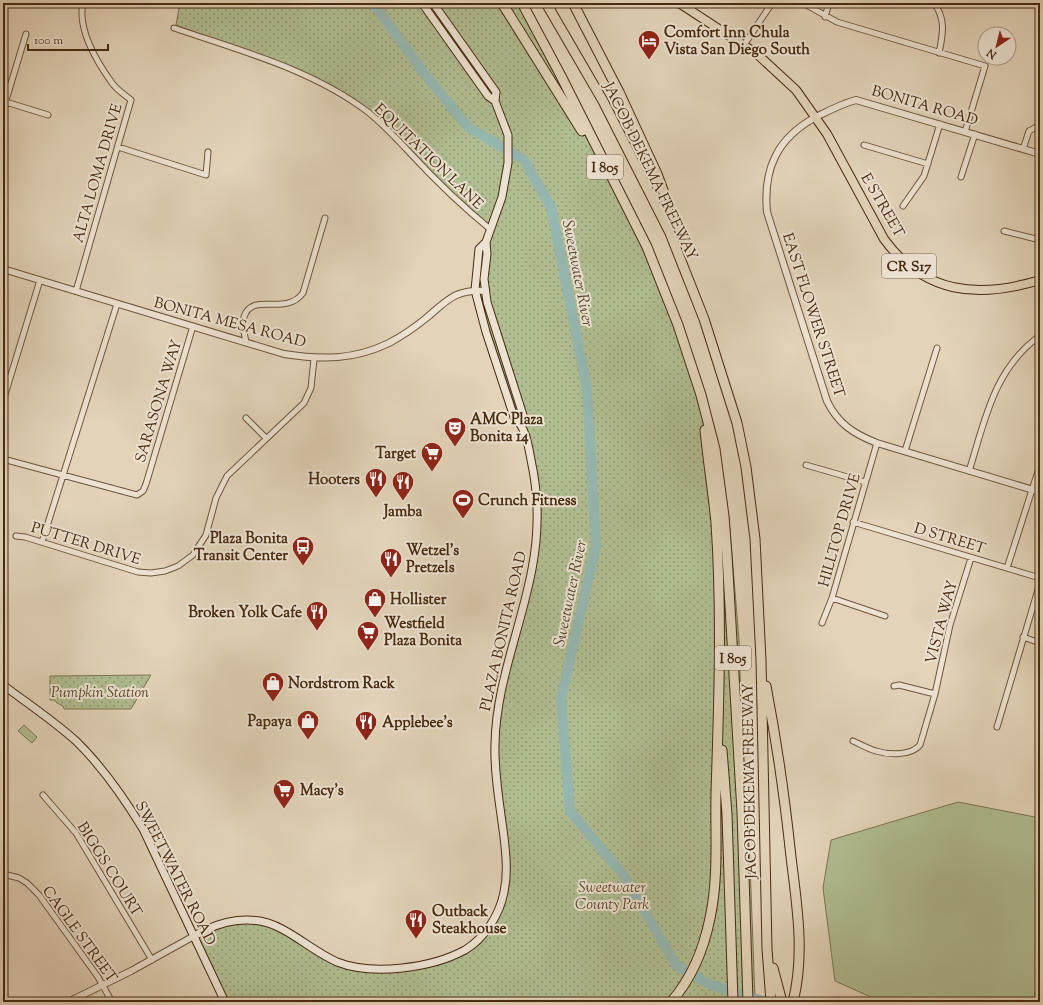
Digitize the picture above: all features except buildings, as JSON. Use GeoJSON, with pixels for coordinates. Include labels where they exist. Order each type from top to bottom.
{"type":"FeatureCollection","features":[{"type":"Feature","properties":{"kind":"highway"},"geometry":{"type":"LineString","coordinates":[[502,3],[606,169]]}},
{"type":"Feature","properties":{"kind":"highway","name":"JACOB DEKEMA FREEWAY"},"geometry":{"type":"LineString","coordinates":[[522,3],[560,74],[606,169],[647,247],[678,325],[701,395],[715,449],[724,516],[727,555],[742,812],[748,1002]]}},
{"type":"Feature","properties":{"kind":"highway","name":"JACOB DEKEMA FREEWAY"},"geometry":{"type":"LineString","coordinates":[[546,3],[603,101],[670,233],[704,318],[737,423],[746,467],[755,539],[761,660],[767,949],[771,1002]]}},
{"type":"Feature","properties":{"kind":"highway"},"geometry":{"type":"LineString","coordinates":[[573,3],[619,92],[657,174],[667,201],[670,233]]}},
{"type":"Feature","properties":{"kind":"highway"},"geometry":{"type":"LineString","coordinates":[[671,1002],[682,988],[697,960],[710,917],[716,868],[715,811],[719,703],[716,528],[701,395]]}},
{"type":"Feature","properties":{"kind":"highway"},"geometry":{"type":"LineString","coordinates":[[761,660],[779,755],[798,913],[800,951],[799,971],[793,1002]]}},
{"type":"Feature","properties":{"kind":"highway"},"geometry":{"type":"LineString","coordinates":[[719,703],[727,814],[733,1002]]}},
{"type":"Feature","properties":{"kind":"highway"},"geometry":{"type":"LineString","coordinates":[[767,949],[782,1002]]}},
{"type":"Feature","properties":{"kind":"main road","name":"PLAZA BONITA ROAD"},"geometry":{"type":"LineString","coordinates":[[422,3],[488,96],[495,101]]}},
{"type":"Feature","properties":{"kind":"main road","name":"PLAZA BONITA ROAD"},"geometry":{"type":"LineString","coordinates":[[194,936],[211,927],[229,921],[258,920],[282,929],[312,949],[338,962],[361,968],[399,968],[449,959],[468,948],[478,940],[494,919],[504,891],[507,868],[496,766],[496,722],[501,690],[532,569],[538,514],[534,472],[521,424],[522,415],[494,325],[484,279],[487,254],[486,242],[502,197],[509,150],[506,126],[495,101],[496,92],[433,3]]}},
{"type":"Feature","properties":{"kind":"main road","name":"CR S17"},"geometry":{"type":"LineString","coordinates":[[679,3],[744,45],[772,66],[796,90],[817,117]]}},
{"type":"Feature","properties":{"kind":"main road","name":"E STREET"},"geometry":{"type":"LineString","coordinates":[[817,117],[884,239],[896,254],[910,267],[939,283],[969,291],[1004,289],[1040,280]]}},
{"type":"Feature","properties":{"kind":"main road","name":"PLAZA BONITA ROAD"},"geometry":{"type":"LineString","coordinates":[[486,242],[479,249],[475,290],[486,332],[514,417],[521,424]]}},
{"type":"Feature","properties":{"kind":"main road","name":"SWEETWATER ROAD"},"geometry":{"type":"LineString","coordinates":[[3,685],[69,735],[108,778],[143,829],[225,1002]]}},
{"type":"Feature","properties":{"kind":"street","name":"ALTA LOMA DRIVE"},"geometry":{"type":"LineString","coordinates":[[76,291],[131,100],[113,84],[88,43],[81,14],[83,3]]}},
{"type":"Feature","properties":{"kind":"street"},"geometry":{"type":"LineString","coordinates":[[744,45],[772,3]]}},
{"type":"Feature","properties":{"kind":"street"},"geometry":{"type":"LineString","coordinates":[[803,3],[825,17],[837,22],[985,66],[965,132]]}},
{"type":"Feature","properties":{"kind":"street"},"geometry":{"type":"LineString","coordinates":[[825,17],[829,3]]}},
{"type":"Feature","properties":{"kind":"street"},"geometry":{"type":"LineString","coordinates":[[934,3],[939,9],[943,23],[944,32],[940,53]]}},
{"type":"Feature","properties":{"kind":"street","name":"EQUITATION LANE"},"geometry":{"type":"LineString","coordinates":[[174,28],[293,70],[338,92],[384,126],[459,203],[490,229]]}},
{"type":"Feature","properties":{"kind":"street"},"geometry":{"type":"LineString","coordinates":[[26,34],[4,106],[48,115]]}},
{"type":"Feature","properties":{"kind":"street","name":"BONITA ROAD"},"geometry":{"type":"LineString","coordinates":[[817,117],[835,107],[856,100],[1040,154]]}},
{"type":"Feature","properties":{"kind":"street","name":"EAST FLOWER STREET"},"geometry":{"type":"LineString","coordinates":[[817,117],[794,131],[781,145],[768,174],[766,196],[767,212],[827,401],[833,413],[848,428],[858,435],[877,443],[1040,492]]}},
{"type":"Feature","properties":{"kind":"street"},"geometry":{"type":"LineString","coordinates":[[903,206],[924,176],[940,124]]}},
{"type":"Feature","properties":{"kind":"street"},"geometry":{"type":"LineString","coordinates":[[1023,149],[1029,132],[1040,125]]}},
{"type":"Feature","properties":{"kind":"street"},"geometry":{"type":"LineString","coordinates":[[961,177],[975,134]]}},
{"type":"Feature","properties":{"kind":"street"},"geometry":{"type":"LineString","coordinates":[[864,145],[928,164]]}},
{"type":"Feature","properties":{"kind":"street"},"geometry":{"type":"LineString","coordinates":[[118,147],[206,175],[208,152]]}},
{"type":"Feature","properties":{"kind":"street"},"geometry":{"type":"LineString","coordinates":[[246,342],[243,324],[244,317],[248,311],[262,303],[282,305],[289,304],[303,293],[325,218]]}},
{"type":"Feature","properties":{"kind":"street"},"geometry":{"type":"LineString","coordinates":[[1004,231],[1040,240]]}},
{"type":"Feature","properties":{"kind":"street","name":"BONITA MESA ROAD"},"geometry":{"type":"LineString","coordinates":[[3,269],[284,354],[314,358],[342,357],[370,351],[407,332],[451,297],[475,290],[486,291]]}},
{"type":"Feature","properties":{"kind":"street"},"geometry":{"type":"LineString","coordinates":[[3,398],[40,280]]}},
{"type":"Feature","properties":{"kind":"street"},"geometry":{"type":"LineString","coordinates":[[42,542],[117,304]]}},
{"type":"Feature","properties":{"kind":"street","name":"SARASONA WAY"},"geometry":{"type":"LineString","coordinates":[[62,475],[137,495],[143,491],[193,326]]}},
{"type":"Feature","properties":{"kind":"street"},"geometry":{"type":"LineString","coordinates":[[969,471],[996,388],[1011,363],[1038,337]]}},
{"type":"Feature","properties":{"kind":"street"},"geometry":{"type":"LineString","coordinates":[[905,451],[937,348]]}},
{"type":"Feature","properties":{"kind":"street","name":"PUTTER DRIVE"},"geometry":{"type":"LineString","coordinates":[[16,536],[42,542],[138,572],[158,573],[178,566],[193,555],[204,540],[216,498],[227,476],[266,438],[296,413],[307,398],[312,384],[312,365],[314,358]]}},
{"type":"Feature","properties":{"kind":"street"},"geometry":{"type":"LineString","coordinates":[[246,418],[266,438]]}},
{"type":"Feature","properties":{"kind":"street","name":"HILLTOP DRIVE"},"geometry":{"type":"LineString","coordinates":[[822,623],[832,598],[877,443]]}},
{"type":"Feature","properties":{"kind":"street"},"geometry":{"type":"LineString","coordinates":[[3,458],[62,475]]}},
{"type":"Feature","properties":{"kind":"street"},"geometry":{"type":"LineString","coordinates":[[806,465],[865,482]]}},
{"type":"Feature","properties":{"kind":"street"},"geometry":{"type":"LineString","coordinates":[[1007,568],[1040,465]]}},
{"type":"Feature","properties":{"kind":"street","name":"D STREET"},"geometry":{"type":"LineString","coordinates":[[853,522],[1040,578]]}},
{"type":"Feature","properties":{"kind":"street","name":"VISTA WAY"},"geometry":{"type":"LineString","coordinates":[[853,741],[876,751],[906,753],[915,751],[920,745],[935,694],[950,625],[971,558]]}},
{"type":"Feature","properties":{"kind":"street"},"geometry":{"type":"LineString","coordinates":[[997,727],[1040,582]]}},
{"type":"Feature","properties":{"kind":"street"},"geometry":{"type":"LineString","coordinates":[[832,598],[885,616]]}},
{"type":"Feature","properties":{"kind":"street"},"geometry":{"type":"LineString","coordinates":[[1024,637],[1040,643]]}},
{"type":"Feature","properties":{"kind":"street"},"geometry":{"type":"LineString","coordinates":[[894,686],[899,685],[935,694]]}},
{"type":"Feature","properties":{"kind":"street","name":"BIGGS COURT"},"geometry":{"type":"LineString","coordinates":[[43,795],[76,833],[152,960]]}},
{"type":"Feature","properties":{"kind":"street"},"geometry":{"type":"LineString","coordinates":[[3,832],[3,838]]}},
{"type":"Feature","properties":{"kind":"street","name":"CAGLE STREET"},"geometry":{"type":"LineString","coordinates":[[3,874],[19,878],[27,883],[39,895],[103,985],[112,1002]]}},
{"type":"Feature","properties":{"kind":"street"},"geometry":{"type":"LineString","coordinates":[[68,1002],[152,960],[194,936]]}},
{"type":"Feature","properties":{"kind":"green space","name":"Sweetwater County Park"},"geometry":{"type":"Polygon","coordinates":[[[180,3],[517,3],[646,246],[716,448],[729,518],[739,640],[742,735],[750,863],[755,999],[653,1001],[654,1002],[225,1002],[194,936],[212,926],[261,922],[350,966],[398,968],[459,953],[490,925],[505,884],[495,731],[537,533],[528,445],[484,314],[478,290],[481,260],[491,226],[458,203],[386,127],[320,80],[299,70],[176,25],[180,3]]]}},
{"type":"Feature","properties":{"kind":"green space","name":"Pumpkin Station"},"geometry":{"type":"Polygon","coordinates":[[[151,675],[131,709],[64,709],[63,706],[54,700],[50,700],[50,676],[151,675]]]}},
{"type":"Feature","properties":{"kind":"green space"},"geometry":{"type":"Polygon","coordinates":[[[24,725],[37,737],[32,743],[18,731],[24,725]]]}},
{"type":"Feature","properties":{"kind":"green space"},"geometry":{"type":"Polygon","coordinates":[[[958,802],[1040,818],[1040,1002],[882,1002],[835,981],[823,888],[831,840],[958,802]]]}},
{"type":"Feature","properties":{"kind":"waterway","name":"Sweetwater River"},"geometry":{"type":"LineString","coordinates":[[373,3],[427,77],[468,127],[524,160],[551,207],[587,389],[596,546],[561,699],[570,811],[624,876],[676,965],[711,985],[766,1002]]}},
{"type":"Feature","properties":{"kind":"place","name":"Comfort Inn Chula Vista San Diego South"},"geometry":{"type":"Point","coordinates":[649,60]}},
{"type":"Feature","properties":{"kind":"place","name":"AMC Plaza Bonita 14"},"geometry":{"type":"Point","coordinates":[455,448]}},
{"type":"Feature","properties":{"kind":"place","name":"Target"},"geometry":{"type":"Point","coordinates":[432,472]}},
{"type":"Feature","properties":{"kind":"place","name":"Hooters"},"geometry":{"type":"Point","coordinates":[376,498]}},
{"type":"Feature","properties":{"kind":"place","name":"Jamba"},"geometry":{"type":"Point","coordinates":[403,502]}},
{"type":"Feature","properties":{"kind":"place","name":"Crunch Fitness"},"geometry":{"type":"Point","coordinates":[463,520]}},
{"type":"Feature","properties":{"kind":"place","name":"Plaza Bonita Transit Center"},"geometry":{"type":"Point","coordinates":[303,566]}},
{"type":"Feature","properties":{"kind":"place","name":"Wetzel's Pretzels"},"geometry":{"type":"Point","coordinates":[391,578]}},
{"type":"Feature","properties":{"kind":"place","name":"Hollister"},"geometry":{"type":"Point","coordinates":[375,618]}},
{"type":"Feature","properties":{"kind":"place","name":"Broken Yolk Cafe"},"geometry":{"type":"Point","coordinates":[317,632]}},
{"type":"Feature","properties":{"kind":"place","name":"Westfield Plaza Bonita"},"geometry":{"type":"Point","coordinates":[368,652]}},
{"type":"Feature","properties":{"kind":"place","name":"Nordstrom Rack"},"geometry":{"type":"Point","coordinates":[273,702]}},
{"type":"Feature","properties":{"kind":"place","name":"Papaya"},"geometry":{"type":"Point","coordinates":[308,740]}},
{"type":"Feature","properties":{"kind":"place","name":"Applebee's"},"geometry":{"type":"Point","coordinates":[366,742]}},
{"type":"Feature","properties":{"kind":"place","name":"Macy's"},"geometry":{"type":"Point","coordinates":[284,810]}},
{"type":"Feature","properties":{"kind":"place","name":"Outback Steakhouse"},"geometry":{"type":"Point","coordinates":[416,940]}}]}
